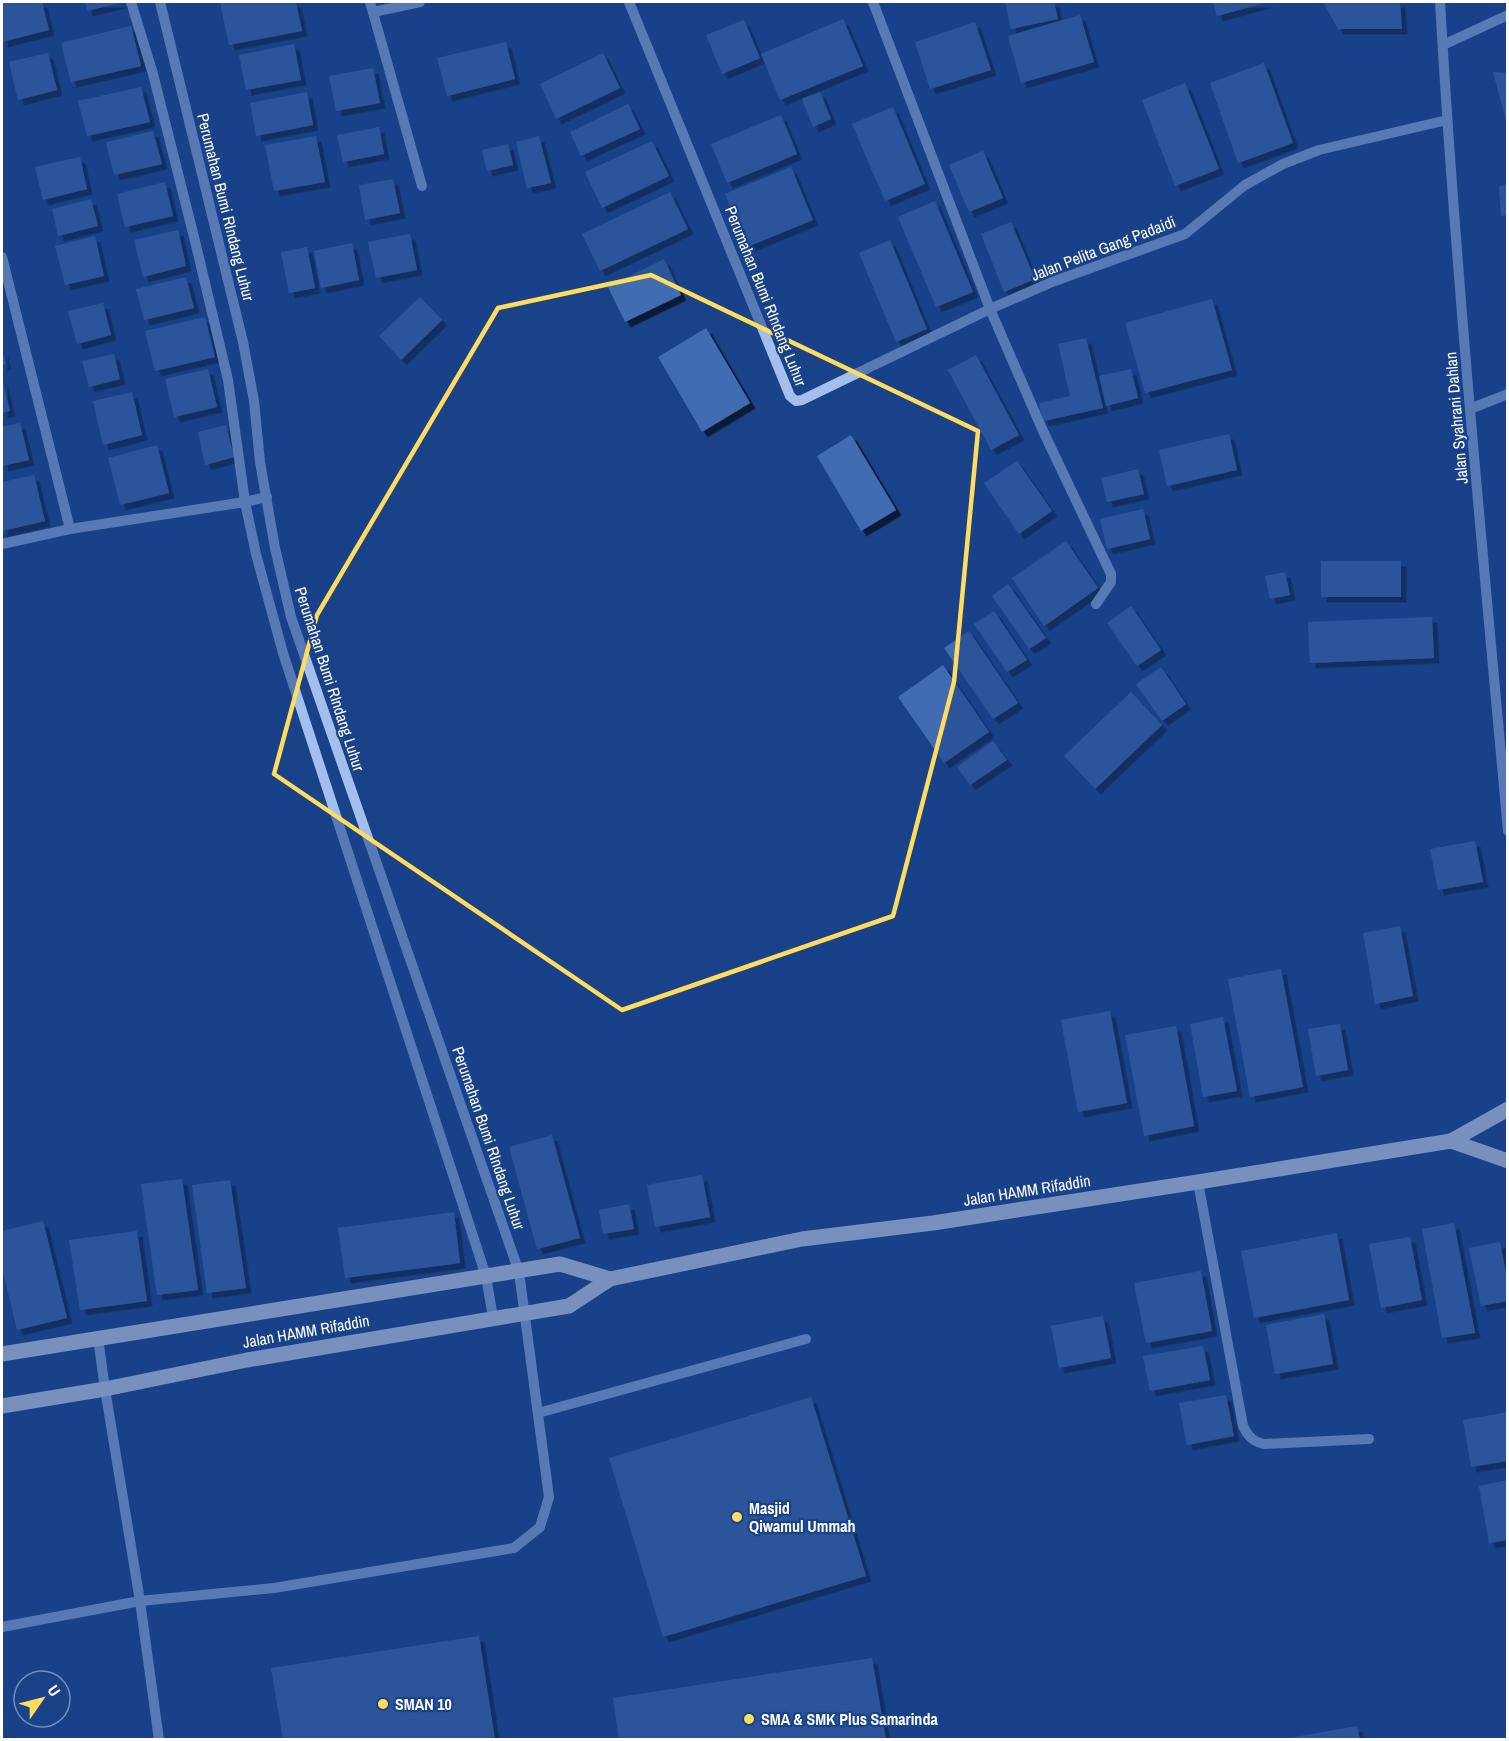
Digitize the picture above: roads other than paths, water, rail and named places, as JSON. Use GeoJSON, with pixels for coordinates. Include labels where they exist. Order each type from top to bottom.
{"type":"FeatureCollection","features":[{"type":"Feature","properties":{"kind":"main road","name":"Jalan HAMM Rifaddin"},"geometry":{"type":"LineString","coordinates":[[2,1406],[105,1389],[247,1359],[569,1306],[610,1279],[802,1239],[933,1222],[1198,1182],[1451,1141],[1508,1109]]}},
{"type":"Feature","properties":{"kind":"main road","name":"Jalan HAMM Rifaddin"},"geometry":{"type":"LineString","coordinates":[[1451,1141],[1508,1161]]}},
{"type":"Feature","properties":{"kind":"main road","name":"Jalan HAMM Rifaddin"},"geometry":{"type":"LineString","coordinates":[[2,1354],[560,1264],[610,1279]]}},
{"type":"Feature","properties":{"kind":"street"},"geometry":{"type":"LineString","coordinates":[[131,2],[153,74],[228,380],[245,502],[256,554],[283,653],[486,1276],[493,1318]]}},
{"type":"Feature","properties":{"kind":"street","name":"Perumahan Bumi RIndang Luhur"},"geometry":{"type":"LineString","coordinates":[[2,1627],[140,1601],[274,1588],[514,1548],[540,1527],[549,1497],[519,1272],[291,617],[275,548],[260,462],[254,400],[243,342],[160,2]]}},
{"type":"Feature","properties":{"kind":"street"},"geometry":{"type":"LineString","coordinates":[[420,2],[372,7],[422,186]]}},
{"type":"Feature","properties":{"kind":"street","name":"Perumahan Bumi RIndang Luhur"},"geometry":{"type":"LineString","coordinates":[[629,2],[793,399],[802,400],[990,309]]}},
{"type":"Feature","properties":{"kind":"street"},"geometry":{"type":"LineString","coordinates":[[873,2],[990,309],[1043,431],[1111,574],[1111,582],[1096,604]]}},
{"type":"Feature","properties":{"kind":"street","name":"Jalan Syahrani Dahlan"},"geometry":{"type":"LineString","coordinates":[[1440,2],[1470,409],[1508,831]]}},
{"type":"Feature","properties":{"kind":"street"},"geometry":{"type":"LineString","coordinates":[[1443,45],[1508,15]]}},
{"type":"Feature","properties":{"kind":"street","name":"Jalan Pelita Gang Padaidi"},"geometry":{"type":"LineString","coordinates":[[990,309],[1059,279],[1185,234],[1245,185],[1284,164],[1319,150],[1447,120]]}},
{"type":"Feature","properties":{"kind":"street"},"geometry":{"type":"LineString","coordinates":[[2,257],[70,529]]}},
{"type":"Feature","properties":{"kind":"street"},"geometry":{"type":"LineString","coordinates":[[1470,409],[1508,394]]}},
{"type":"Feature","properties":{"kind":"street"},"geometry":{"type":"LineString","coordinates":[[2,544],[70,529],[267,497]]}},
{"type":"Feature","properties":{"kind":"street"},"geometry":{"type":"LineString","coordinates":[[1198,1182],[1243,1426],[1247,1435],[1254,1442],[1264,1444],[1369,1439]]}},
{"type":"Feature","properties":{"kind":"street"},"geometry":{"type":"LineString","coordinates":[[98,1338],[140,1601],[159,1740]]}},
{"type":"Feature","properties":{"kind":"street"},"geometry":{"type":"LineString","coordinates":[[538,1413],[806,1338]]}},
{"type":"Feature","properties":{"kind":"place","name":"Masjid Qiwamul Ummah"},"geometry":{"type":"Point","coordinates":[737,1517]}},
{"type":"Feature","properties":{"kind":"place","name":"SMAN 10"},"geometry":{"type":"Point","coordinates":[383,1704]}},
{"type":"Feature","properties":{"kind":"place","name":"SMA & SMK Plus Samarinda"},"geometry":{"type":"Point","coordinates":[749,1719]}}]}
